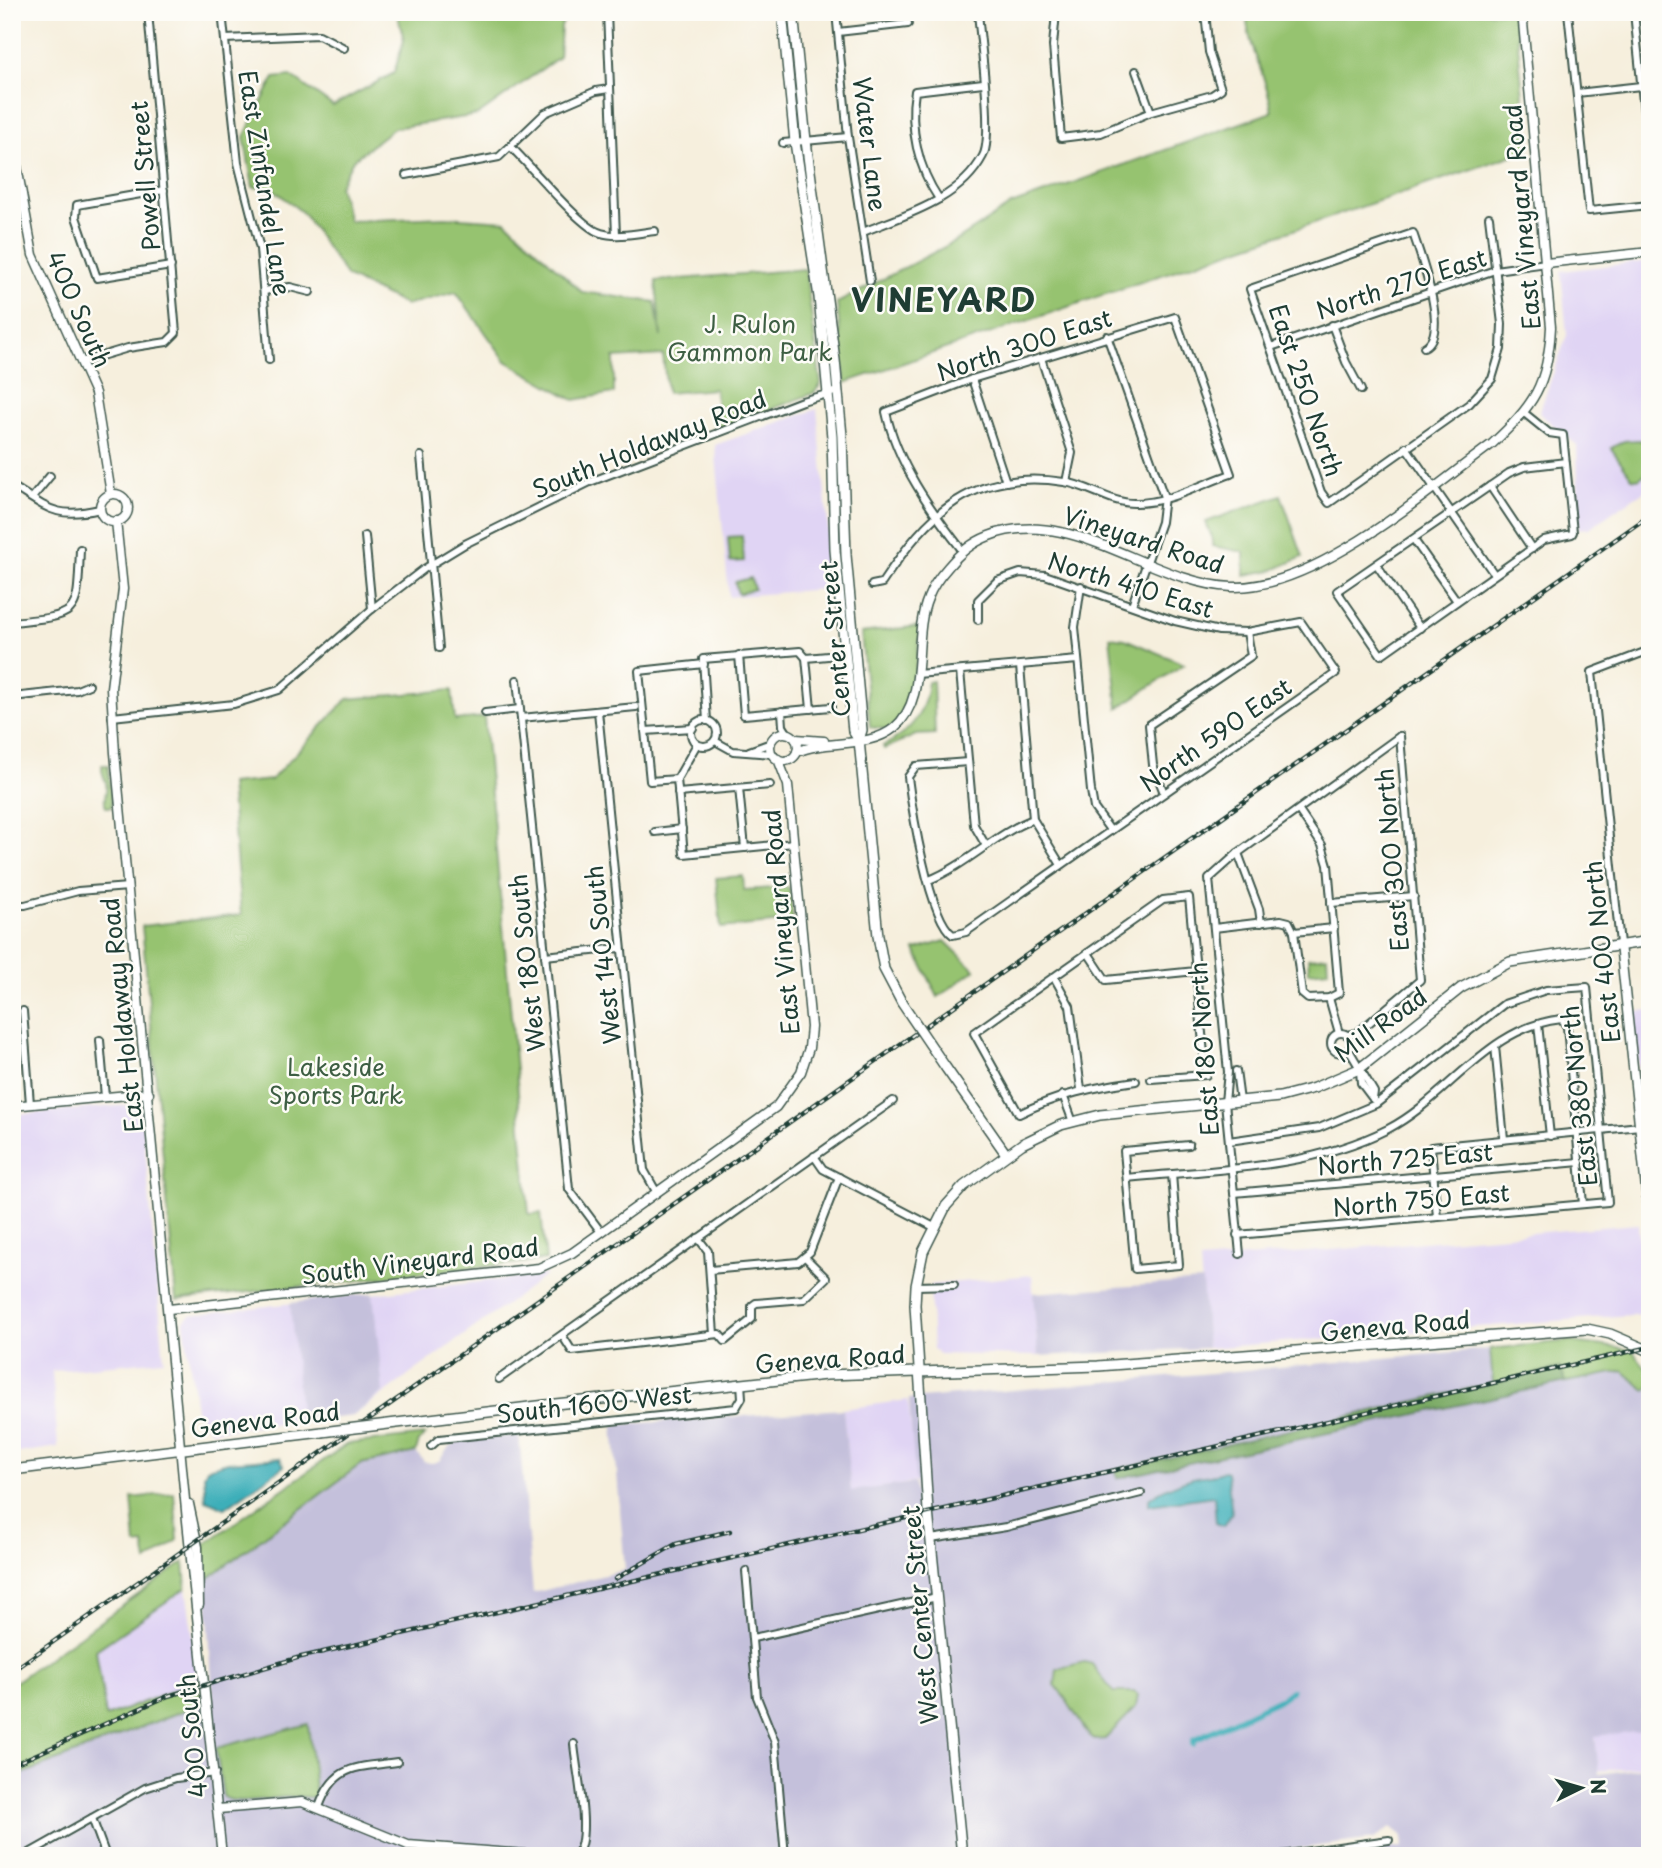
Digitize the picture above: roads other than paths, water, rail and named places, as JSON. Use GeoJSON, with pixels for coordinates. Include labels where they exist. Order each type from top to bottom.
{"type":"FeatureCollection","features":[{"type":"Feature","properties":{"kind":"main road","name":"Center Street"},"geometry":{"type":"LineString","coordinates":[[782,12],[833,392],[862,730],[859,740]]}},
{"type":"Feature","properties":{"kind":"main road","name":"Center Street"},"geometry":{"type":"LineString","coordinates":[[793,12],[800,142]]}},
{"type":"Feature","properties":{"kind":"main road","name":"Center Street"},"geometry":{"type":"LineString","coordinates":[[833,392],[835,550],[853,731],[859,740]]}},
{"type":"Feature","properties":{"kind":"main road"},"geometry":{"type":"LineString","coordinates":[[833,471],[838,475],[838,505],[844,510]]}},
{"type":"Feature","properties":{"kind":"main road"},"geometry":{"type":"LineString","coordinates":[[835,550],[845,542]]}},
{"type":"Feature","properties":{"kind":"main road"},"geometry":{"type":"LineString","coordinates":[[859,740],[884,969],[902,1003],[1006,1154]]}},
{"type":"Feature","properties":{"kind":"main road","name":"Mill Road"},"geometry":{"type":"LineString","coordinates":[[934,1227],[946,1206],[964,1186],[1006,1154],[1073,1122],[1100,1115],[1280,1097],[1314,1088],[1359,1069],[1461,988],[1510,962],[1650,941]]}},
{"type":"Feature","properties":{"kind":"main road","name":"West Center Street"},"geometry":{"type":"LineString","coordinates":[[934,1227],[923,1252],[916,1286],[931,1539],[962,1856]]}},
{"type":"Feature","properties":{"kind":"main road","name":"Geneva Road"},"geometry":{"type":"LineString","coordinates":[[12,1470],[741,1383],[921,1371],[1098,1366],[1587,1329],[1610,1334],[1648,1351]]}},
{"type":"Feature","properties":{"kind":"street"},"geometry":{"type":"LineString","coordinates":[[12,16],[19,12]]}},
{"type":"Feature","properties":{"kind":"street","name":"Powell Street"},"geometry":{"type":"LineString","coordinates":[[81,362],[128,348],[167,342],[176,336],[148,12]]}},
{"type":"Feature","properties":{"kind":"street","name":"East Zinfandel Lane"},"geometry":{"type":"LineString","coordinates":[[222,12],[238,163],[258,232],[269,360]]}},
{"type":"Feature","properties":{"kind":"street"},"geometry":{"type":"LineString","coordinates":[[607,12],[608,89],[616,235]]}},
{"type":"Feature","properties":{"kind":"street","name":"Water Lane"},"geometry":{"type":"LineString","coordinates":[[836,12],[848,137],[870,281]]}},
{"type":"Feature","properties":{"kind":"street"},"geometry":{"type":"LineString","coordinates":[[838,32],[908,24],[906,12]]}},
{"type":"Feature","properties":{"kind":"street"},"geometry":{"type":"LineString","coordinates":[[863,232],[939,200],[967,177],[984,155],[984,83],[978,12]]}},
{"type":"Feature","properties":{"kind":"street"},"geometry":{"type":"LineString","coordinates":[[1056,12],[1053,46],[1060,138],[1101,133],[1151,112],[1212,95],[1221,89],[1209,52],[1205,12]]}},
{"type":"Feature","properties":{"kind":"street","name":"East Vineyard Road"},"geometry":{"type":"LineString","coordinates":[[1522,12],[1552,327],[1549,357],[1539,393],[1523,412]]}},
{"type":"Feature","properties":{"kind":"street"},"geometry":{"type":"LineString","coordinates":[[1568,12],[1589,211],[1650,205]]}},
{"type":"Feature","properties":{"kind":"street"},"geometry":{"type":"LineString","coordinates":[[1634,12],[1650,172]]}},
{"type":"Feature","properties":{"kind":"street"},"geometry":{"type":"LineString","coordinates":[[225,39],[297,33],[319,35],[344,48]]}},
{"type":"Feature","properties":{"kind":"street"},"geometry":{"type":"LineString","coordinates":[[1136,71],[1151,112]]}},
{"type":"Feature","properties":{"kind":"street"},"geometry":{"type":"LineString","coordinates":[[939,200],[924,176],[919,158],[913,102],[915,91],[984,83]]}},
{"type":"Feature","properties":{"kind":"street"},"geometry":{"type":"LineString","coordinates":[[1577,93],[1650,85]]}},
{"type":"Feature","properties":{"kind":"street"},"geometry":{"type":"LineString","coordinates":[[406,175],[485,162],[512,148],[531,124],[545,113],[596,91],[608,89]]}},
{"type":"Feature","properties":{"kind":"street"},"geometry":{"type":"LineString","coordinates":[[783,143],[848,137]]}},
{"type":"Feature","properties":{"kind":"street","name":"400 South"},"geometry":{"type":"LineString","coordinates":[[12,139],[33,255],[95,393],[111,494]]}},
{"type":"Feature","properties":{"kind":"street"},"geometry":{"type":"LineString","coordinates":[[512,148],[559,195],[582,224],[600,233],[616,235],[655,231]]}},
{"type":"Feature","properties":{"kind":"street"},"geometry":{"type":"LineString","coordinates":[[164,190],[77,205],[76,217],[97,278],[171,266]]}},
{"type":"Feature","properties":{"kind":"street"},"geometry":{"type":"LineString","coordinates":[[1489,216],[1502,337],[1492,379],[1469,404],[1406,447],[1494,574]]}},
{"type":"Feature","properties":{"kind":"street","name":"East 250 North"},"geometry":{"type":"LineString","coordinates":[[1406,447],[1329,503],[1321,492],[1250,289],[1413,233],[1431,292]]}},
{"type":"Feature","properties":{"kind":"street"},"geometry":{"type":"LineString","coordinates":[[1546,263],[1650,252]]}},
{"type":"Feature","properties":{"kind":"street","name":"North 270 East"},"geometry":{"type":"LineString","coordinates":[[1271,346],[1495,270],[1546,263]]}},
{"type":"Feature","properties":{"kind":"street"},"geometry":{"type":"LineString","coordinates":[[264,291],[290,288],[310,292]]}},
{"type":"Feature","properties":{"kind":"street"},"geometry":{"type":"LineString","coordinates":[[1424,347],[1430,344],[1436,333],[1431,292]]}},
{"type":"Feature","properties":{"kind":"street","name":"North 300 East"},"geometry":{"type":"LineString","coordinates":[[936,514],[903,463],[886,412],[972,379],[1175,317],[1231,474],[1164,497]]}},
{"type":"Feature","properties":{"kind":"street"},"geometry":{"type":"LineString","coordinates":[[1332,326],[1346,362],[1361,390]]}},
{"type":"Feature","properties":{"kind":"street"},"geometry":{"type":"LineString","coordinates":[[1107,336],[1164,497],[1161,522],[1132,605]]}},
{"type":"Feature","properties":{"kind":"street"},"geometry":{"type":"LineString","coordinates":[[1041,358],[1072,453],[1066,482]]}},
{"type":"Feature","properties":{"kind":"street"},"geometry":{"type":"LineString","coordinates":[[972,379],[1006,482]]}},
{"type":"Feature","properties":{"kind":"street","name":"South Holdaway Road"},"geometry":{"type":"LineString","coordinates":[[112,717],[233,704],[279,690],[372,609],[431,565],[465,544],[590,482],[833,392]]}},
{"type":"Feature","properties":{"kind":"street"},"geometry":{"type":"LineString","coordinates":[[1523,412],[1549,433],[1563,435],[1566,462],[1572,534],[1544,540],[1381,655],[1337,591],[1490,486],[1524,467],[1566,462]]}},
{"type":"Feature","properties":{"kind":"street","name":"Vineyard Road"},"geometry":{"type":"LineString","coordinates":[[859,740],[891,730],[905,718],[911,705],[917,674],[921,626],[928,598],[962,550],[989,536],[1015,528],[1044,528],[1201,583],[1233,587],[1285,578],[1309,570],[1341,552],[1492,444],[1523,412]]}},
{"type":"Feature","properties":{"kind":"street"},"geometry":{"type":"LineString","coordinates":[[421,456],[439,648]]}},
{"type":"Feature","properties":{"kind":"street"},"geometry":{"type":"LineString","coordinates":[[32,498],[50,476]]}},
{"type":"Feature","properties":{"kind":"street"},"geometry":{"type":"LineString","coordinates":[[872,584],[882,583],[920,529],[936,514],[963,496],[1006,482],[1066,482],[1123,502],[1151,502],[1164,497]]}},
{"type":"Feature","properties":{"kind":"street"},"geometry":{"type":"LineString","coordinates":[[12,486],[52,512],[79,514],[100,509]]}},
{"type":"Feature","properties":{"kind":"street"},"geometry":{"type":"LineString","coordinates":[[1490,486],[1532,549]]}},
{"type":"Feature","properties":{"kind":"street"},"geometry":{"type":"LineString","coordinates":[[111,494],[120,495],[128,505],[127,514],[116,522],[104,517],[100,509],[104,498],[111,494]]}},
{"type":"Feature","properties":{"kind":"street"},"geometry":{"type":"LineString","coordinates":[[936,514],[962,550]]}},
{"type":"Feature","properties":{"kind":"street"},"geometry":{"type":"LineString","coordinates":[[112,717],[111,688],[123,589],[116,522]]}},
{"type":"Feature","properties":{"kind":"street"},"geometry":{"type":"LineString","coordinates":[[365,536],[372,609]]}},
{"type":"Feature","properties":{"kind":"street"},"geometry":{"type":"LineString","coordinates":[[1414,540],[1457,601]]}},
{"type":"Feature","properties":{"kind":"street"},"geometry":{"type":"LineString","coordinates":[[12,622],[58,618],[75,607],[80,591],[80,549]]}},
{"type":"Feature","properties":{"kind":"street"},"geometry":{"type":"LineString","coordinates":[[1377,565],[1420,628]]}},
{"type":"Feature","properties":{"kind":"street","name":"North 410 East"},"geometry":{"type":"LineString","coordinates":[[978,620],[978,600],[997,581],[1020,573],[1045,575],[1175,621],[1219,631],[1247,632],[1301,622],[1336,673]]}},
{"type":"Feature","properties":{"kind":"street"},"geometry":{"type":"LineString","coordinates":[[1081,586],[1075,627],[1091,791],[1094,808],[1110,830]]}},
{"type":"Feature","properties":{"kind":"street"},"geometry":{"type":"LineString","coordinates":[[1164,793],[1153,765],[1149,725],[1251,656],[1247,632]]}},
{"type":"Feature","properties":{"kind":"street"},"geometry":{"type":"LineString","coordinates":[[677,779],[650,781],[639,671],[739,655],[794,650],[806,658],[828,656]]}},
{"type":"Feature","properties":{"kind":"street","name":"East 400 North"},"geometry":{"type":"LineString","coordinates":[[1650,650],[1592,672],[1650,1227]]}},
{"type":"Feature","properties":{"kind":"street"},"geometry":{"type":"LineString","coordinates":[[739,655],[744,715],[831,707]]}},
{"type":"Feature","properties":{"kind":"street"},"geometry":{"type":"LineString","coordinates":[[806,658],[811,709]]}},
{"type":"Feature","properties":{"kind":"street"},"geometry":{"type":"LineString","coordinates":[[917,674],[1078,660]]}},
{"type":"Feature","properties":{"kind":"street"},"geometry":{"type":"LineString","coordinates":[[704,661],[707,721],[716,729],[715,741]]}},
{"type":"Feature","properties":{"kind":"street"},"geometry":{"type":"LineString","coordinates":[[1020,666],[1033,819],[1061,866]]}},
{"type":"Feature","properties":{"kind":"street"},"geometry":{"type":"LineString","coordinates":[[960,671],[974,825],[985,845]]}},
{"type":"Feature","properties":{"kind":"street","name":"North 590 East"},"geometry":{"type":"LineString","coordinates":[[929,880],[936,912],[946,930],[953,935],[967,932],[1336,673]]}},
{"type":"Feature","properties":{"kind":"street","name":"West 180 South"},"geometry":{"type":"LineString","coordinates":[[517,680],[569,1189],[601,1232]]}},
{"type":"Feature","properties":{"kind":"street"},"geometry":{"type":"LineString","coordinates":[[12,697],[76,690],[89,685]]}},
{"type":"Feature","properties":{"kind":"street"},"geometry":{"type":"LineString","coordinates":[[521,718],[636,706]]}},
{"type":"Feature","properties":{"kind":"street"},"geometry":{"type":"LineString","coordinates":[[485,713],[520,709]]}},
{"type":"Feature","properties":{"kind":"street","name":"West 140 South"},"geometry":{"type":"LineString","coordinates":[[598,710],[644,1170],[657,1193]]}},
{"type":"Feature","properties":{"kind":"street"},"geometry":{"type":"LineString","coordinates":[[782,712],[787,733]]}},
{"type":"Feature","properties":{"kind":"street","name":"East Holdaway Road"},"geometry":{"type":"LineString","coordinates":[[112,717],[169,1309]]}},
{"type":"Feature","properties":{"kind":"street"},"geometry":{"type":"LineString","coordinates":[[707,721],[697,723],[692,729],[692,736],[697,744],[706,746],[715,741]]}},
{"type":"Feature","properties":{"kind":"street"},"geometry":{"type":"LineString","coordinates":[[645,731],[692,729]]}},
{"type":"Feature","properties":{"kind":"street"},"geometry":{"type":"LineString","coordinates":[[749,751],[771,743],[787,733],[816,742],[847,738],[859,740]]}},
{"type":"Feature","properties":{"kind":"street","name":"East Vineyard Road"},"geometry":{"type":"LineString","coordinates":[[787,733],[796,754],[789,767],[788,785],[811,1027],[809,1048],[802,1072],[789,1093]]}},
{"type":"Feature","properties":{"kind":"street","name":"East 300 North"},"geometry":{"type":"LineString","coordinates":[[1299,811],[1399,736],[1420,980],[1357,1033],[1348,1035]]}},
{"type":"Feature","properties":{"kind":"street"},"geometry":{"type":"LineString","coordinates":[[715,741],[733,751],[749,751],[787,761],[796,754],[859,740]]}},
{"type":"Feature","properties":{"kind":"street","name":"East Vineyard Road"},"geometry":{"type":"LineString","coordinates":[[771,743],[788,785]]}},
{"type":"Feature","properties":{"kind":"street"},"geometry":{"type":"LineString","coordinates":[[697,744],[677,779],[684,854],[794,843]]}},
{"type":"Feature","properties":{"kind":"street"},"geometry":{"type":"LineString","coordinates":[[968,762],[916,766],[908,777],[912,812],[929,880],[945,873],[1009,828],[1033,819]]}},
{"type":"Feature","properties":{"kind":"street"},"geometry":{"type":"LineString","coordinates":[[678,793],[770,785]]}},
{"type":"Feature","properties":{"kind":"street"},"geometry":{"type":"LineString","coordinates":[[739,788],[745,848]]}},
{"type":"Feature","properties":{"kind":"street"},"geometry":{"type":"LineString","coordinates":[[1214,928],[1289,922],[1294,932],[1302,994],[1308,999],[1329,998],[1339,993],[1328,866],[1322,845],[1299,811],[1238,853],[1259,909],[1261,923]]}},
{"type":"Feature","properties":{"kind":"street"},"geometry":{"type":"LineString","coordinates":[[655,832],[682,830]]}},
{"type":"Feature","properties":{"kind":"street","name":"East 180 North"},"geometry":{"type":"LineString","coordinates":[[1238,853],[1209,879],[1228,1078],[1226,1102],[1240,1254]]}},
{"type":"Feature","properties":{"kind":"street"},"geometry":{"type":"LineString","coordinates":[[12,905],[25,905],[78,891],[128,887]]}},
{"type":"Feature","properties":{"kind":"street"},"geometry":{"type":"LineString","coordinates":[[1331,903],[1414,896]]}},
{"type":"Feature","properties":{"kind":"street"},"geometry":{"type":"LineString","coordinates":[[1136,1081],[1081,1089],[1019,1114],[974,1033],[1163,900],[1189,897],[1206,1075],[1151,1079]]}},
{"type":"Feature","properties":{"kind":"street"},"geometry":{"type":"LineString","coordinates":[[1294,932],[1334,928]]}},
{"type":"Feature","properties":{"kind":"street"},"geometry":{"type":"LineString","coordinates":[[545,956],[620,948]]}},
{"type":"Feature","properties":{"kind":"street"},"geometry":{"type":"LineString","coordinates":[[1088,953],[1106,980],[1196,971]]}},
{"type":"Feature","properties":{"kind":"street"},"geometry":{"type":"LineString","coordinates":[[1054,977],[1070,1006],[1081,1089]]}},
{"type":"Feature","properties":{"kind":"street","name":"East 380 North"},"geometry":{"type":"LineString","coordinates":[[1229,1140],[1319,1128],[1376,1104],[1504,1004],[1546,990],[1587,987],[1608,1202]]}},
{"type":"Feature","properties":{"kind":"street"},"geometry":{"type":"LineString","coordinates":[[1329,998],[1339,1033]]}},
{"type":"Feature","properties":{"kind":"street"},"geometry":{"type":"LineString","coordinates":[[23,1011],[30,1104]]}},
{"type":"Feature","properties":{"kind":"street"},"geometry":{"type":"LineString","coordinates":[[1127,1178],[1231,1169],[1322,1155],[1391,1127],[1514,1032],[1562,1018],[1567,1027],[1583,1204]]}},
{"type":"Feature","properties":{"kind":"street"},"geometry":{"type":"LineString","coordinates":[[1538,1024],[1550,1136]]}},
{"type":"Feature","properties":{"kind":"street"},"geometry":{"type":"LineString","coordinates":[[1339,1033],[1348,1035],[1352,1041],[1349,1050],[1359,1069]]}},
{"type":"Feature","properties":{"kind":"street"},"geometry":{"type":"LineString","coordinates":[[1339,1033],[1332,1040],[1333,1050],[1339,1054],[1349,1050]]}},
{"type":"Feature","properties":{"kind":"street"},"geometry":{"type":"LineString","coordinates":[[100,1040],[105,1097]]}},
{"type":"Feature","properties":{"kind":"street"},"geometry":{"type":"LineString","coordinates":[[1495,1045],[1504,1139]]}},
{"type":"Feature","properties":{"kind":"street","name":"East 180 North"},"geometry":{"type":"LineString","coordinates":[[1236,1071],[1240,1101]]}},
{"type":"Feature","properties":{"kind":"street"},"geometry":{"type":"LineString","coordinates":[[12,1106],[149,1093]]}},
{"type":"Feature","properties":{"kind":"street","name":"South Vineyard Road"},"geometry":{"type":"LineString","coordinates":[[169,1309],[539,1268],[572,1253],[776,1107],[789,1093]]}},
{"type":"Feature","properties":{"kind":"street"},"geometry":{"type":"LineString","coordinates":[[1063,1095],[1073,1122]]}},
{"type":"Feature","properties":{"kind":"street"},"geometry":{"type":"LineString","coordinates":[[499,1379],[893,1101]]}},
{"type":"Feature","properties":{"kind":"street"},"geometry":{"type":"LineString","coordinates":[[1437,1216],[1431,1147],[1650,1125]]}},
{"type":"Feature","properties":{"kind":"street"},"geometry":{"type":"LineString","coordinates":[[1171,1174],[1179,1265],[1136,1269],[1124,1152],[1189,1146]]}},
{"type":"Feature","properties":{"kind":"street"},"geometry":{"type":"LineString","coordinates":[[814,1156],[823,1169],[934,1227]]}},
{"type":"Feature","properties":{"kind":"street","name":"North 725 East"},"geometry":{"type":"LineString","coordinates":[[1234,1193],[1580,1162]]}},
{"type":"Feature","properties":{"kind":"street"},"geometry":{"type":"LineString","coordinates":[[710,1270],[798,1262],[805,1257],[810,1252],[839,1177]]}},
{"type":"Feature","properties":{"kind":"street","name":"North 750 East"},"geometry":{"type":"LineString","coordinates":[[1237,1236],[1608,1202]]}},
{"type":"Feature","properties":{"kind":"street"},"geometry":{"type":"LineString","coordinates":[[698,1238],[708,1251],[714,1334]]}},
{"type":"Feature","properties":{"kind":"street"},"geometry":{"type":"LineString","coordinates":[[562,1335],[572,1351],[714,1334],[719,1334],[725,1341],[752,1319],[752,1306],[756,1303],[804,1299],[827,1278],[805,1257]]}},
{"type":"Feature","properties":{"kind":"street"},"geometry":{"type":"LineString","coordinates":[[916,1286],[954,1285]]}},
{"type":"Feature","properties":{"kind":"street","name":"400 South"},"geometry":{"type":"LineString","coordinates":[[169,1309],[222,1856]]}},
{"type":"Feature","properties":{"kind":"street","name":"South 1600 West"},"geometry":{"type":"LineString","coordinates":[[431,1447],[439,1439],[736,1408],[742,1398],[741,1383]]}},
{"type":"Feature","properties":{"kind":"street"},"geometry":{"type":"LineString","coordinates":[[931,1539],[1006,1527],[1142,1493]]}},
{"type":"Feature","properties":{"kind":"street"},"geometry":{"type":"LineString","coordinates":[[746,1571],[757,1697],[775,1742],[785,1856]]}},
{"type":"Feature","properties":{"kind":"street"},"geometry":{"type":"LineString","coordinates":[[753,1639],[937,1597]]}},
{"type":"Feature","properties":{"kind":"street"},"geometry":{"type":"LineString","coordinates":[[573,1744],[583,1828],[582,1847],[576,1856]]}},
{"type":"Feature","properties":{"kind":"street"},"geometry":{"type":"LineString","coordinates":[[319,1807],[328,1786],[339,1773],[397,1762]]}},
{"type":"Feature","properties":{"kind":"street"},"geometry":{"type":"LineString","coordinates":[[24,1856],[158,1783],[215,1773]]}},
{"type":"Feature","properties":{"kind":"street"},"geometry":{"type":"LineString","coordinates":[[218,1809],[292,1801],[319,1807],[408,1845],[550,1856]]}},
{"type":"Feature","properties":{"kind":"street"},"geometry":{"type":"LineString","coordinates":[[92,1818],[106,1856]]}},
{"type":"Feature","properties":{"kind":"street"},"geometry":{"type":"LineString","coordinates":[[1274,1856],[1389,1840]]}},
{"type":"Feature","properties":{"kind":"water"},"geometry":{"type":"Polygon","coordinates":[[[280,1458],[284,1466],[225,1508],[206,1500],[204,1475],[207,1468],[228,1462],[280,1458]]]}},
{"type":"Feature","properties":{"kind":"water"},"geometry":{"type":"Polygon","coordinates":[[[1227,1472],[1232,1513],[1224,1526],[1216,1523],[1214,1496],[1149,1505],[1149,1499],[1171,1486],[1227,1472]]]}},
{"type":"Feature","properties":{"kind":"waterway"},"geometry":{"type":"LineString","coordinates":[[1193,1744],[1194,1740],[1282,1698],[1291,1691]]}},
{"type":"Feature","properties":{"kind":"railway"},"geometry":{"type":"LineString","coordinates":[[12,1671],[1650,515]]}},
{"type":"Feature","properties":{"kind":"railway"},"geometry":{"type":"LineString","coordinates":[[12,1765],[168,1696],[297,1658],[1650,1347]]}},
{"type":"Feature","properties":{"kind":"railway"},"geometry":{"type":"LineString","coordinates":[[615,1579],[676,1544],[730,1531]]}},
{"type":"Feature","properties":{"kind":"district","name":"VINEYARD"},"geometry":{"type":"Point","coordinates":[944,299]}},
{"type":"Feature","properties":{"kind":"park label","name":"J. Rulon Gammon Park"},"geometry":{"type":"Point","coordinates":[750,337]}},
{"type":"Feature","properties":{"kind":"park label","name":"Lakeside Sports Park"},"geometry":{"type":"Point","coordinates":[336,1080]}}]}
